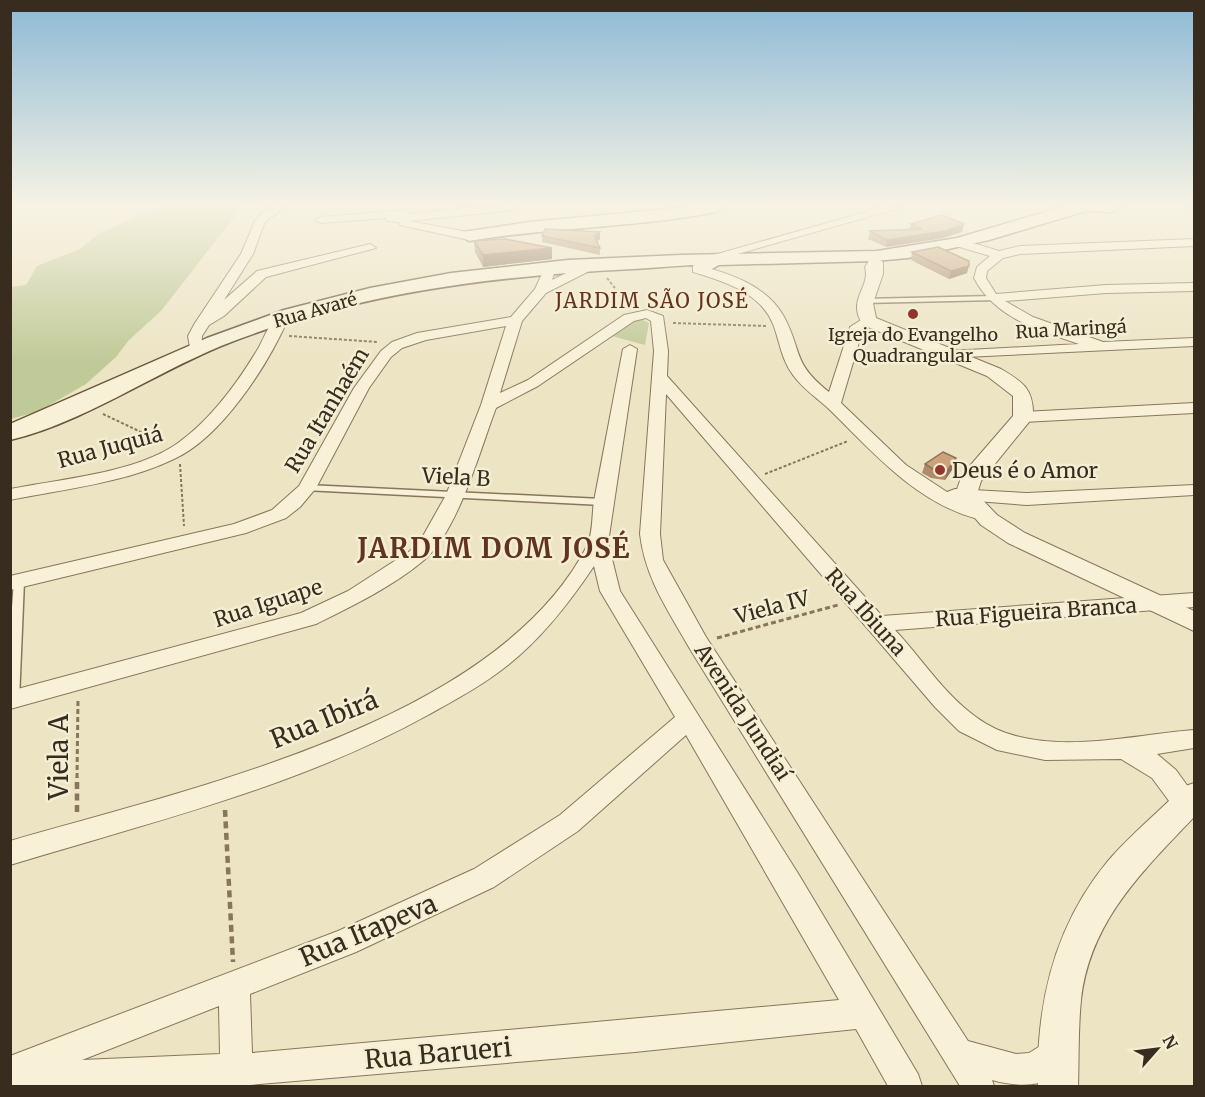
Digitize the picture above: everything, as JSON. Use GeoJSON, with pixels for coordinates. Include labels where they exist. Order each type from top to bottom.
{"type":"FeatureCollection","features":[{"type":"Feature","properties":{"kind":"main road","name":"Rua Avaré"},"geometry":{"type":"LineString","coordinates":[[10,433],[82,404],[196,350],[255,327],[278,327],[390,290],[478,275],[545,259],[704,266],[741,258]]}},
{"type":"Feature","properties":{"kind":"main road","name":"Rua Avaré"},"geometry":{"type":"LineString","coordinates":[[846,258],[880,262]]}},
{"type":"Feature","properties":{"kind":"main road"},"geometry":{"type":"LineString","coordinates":[[880,262],[895,258]]}},
{"type":"Feature","properties":{"kind":"street"},"geometry":{"type":"LineString","coordinates":[[196,350],[195,336],[245,258]]}},
{"type":"Feature","properties":{"kind":"street"},"geometry":{"type":"LineString","coordinates":[[202,323],[223,311],[248,282],[262,274],[328,258]]}},
{"type":"Feature","properties":{"kind":"street"},"geometry":{"type":"LineString","coordinates":[[996,258],[980,274],[993,298],[1034,322],[1099,346]]}},
{"type":"Feature","properties":{"kind":"street","name":"Rua Iguape"},"geometry":{"type":"LineString","coordinates":[[541,290],[545,259]]}},
{"type":"Feature","properties":{"kind":"street"},"geometry":{"type":"LineString","coordinates":[[880,262],[864,301],[864,312],[869,321],[988,370],[1014,385],[1023,398],[1023,417],[970,480],[966,495]]}},
{"type":"Feature","properties":{"kind":"street","name":"Rua Iguape"},"geometry":{"type":"LineString","coordinates":[[12,700],[309,619],[339,606],[417,556],[431,539],[455,495],[489,405],[515,320],[541,290],[595,263]]}},
{"type":"Feature","properties":{"kind":"street"},"geometry":{"type":"LineString","coordinates":[[704,266],[760,296],[776,313],[786,349],[800,375],[909,478],[927,490],[983,517],[1012,538],[1163,603],[1194,622]]}},
{"type":"Feature","properties":{"kind":"street"},"geometry":{"type":"LineString","coordinates":[[993,298],[1106,289],[1194,287]]}},
{"type":"Feature","properties":{"kind":"street"},"geometry":{"type":"LineString","coordinates":[[489,405],[539,379],[636,315],[652,315],[660,322]]}},
{"type":"Feature","properties":{"kind":"street","name":"Rua Itanhaém"},"geometry":{"type":"LineString","coordinates":[[15,582],[185,543],[267,519],[294,503],[307,488],[372,372],[398,344],[515,320]]}},
{"type":"Feature","properties":{"kind":"street"},"geometry":{"type":"LineString","coordinates":[[833,404],[857,327],[869,321]]}},
{"type":"Feature","properties":{"kind":"street","name":"Avenida Jundiaí"},"geometry":{"type":"LineString","coordinates":[[660,322],[603,502],[598,543],[610,591],[789,884],[906,1086]]}},
{"type":"Feature","properties":{"kind":"street","name":"Rua Juquiá"},"geometry":{"type":"LineString","coordinates":[[10,495],[129,468],[180,450],[194,440],[235,392],[278,327]]}},
{"type":"Feature","properties":{"kind":"street"},"geometry":{"type":"LineString","coordinates":[[595,341],[648,356]]}},
{"type":"Feature","properties":{"kind":"street","name":"Rua Maringá"},"geometry":{"type":"LineString","coordinates":[[949,355],[1194,342]]}},
{"type":"Feature","properties":{"kind":"street","name":"Avenida Jundiaí"},"geometry":{"type":"LineString","coordinates":[[648,356],[650,534],[653,560],[659,575],[698,643],[978,1086]]}},
{"type":"Feature","properties":{"kind":"street","name":"Rua Ibiuna"},"geometry":{"type":"LineString","coordinates":[[648,356],[749,480],[952,709],[972,727],[995,740],[1031,748],[1059,750],[1123,748],[1194,739]]}},
{"type":"Feature","properties":{"kind":"street"},"geometry":{"type":"LineString","coordinates":[[499,371],[508,378],[520,382],[539,379]]}},
{"type":"Feature","properties":{"kind":"street"},"geometry":{"type":"LineString","coordinates":[[1023,417],[1194,408]]}},
{"type":"Feature","properties":{"kind":"street"},"geometry":{"type":"LineString","coordinates":[[927,490],[1027,499],[1194,490]]}},
{"type":"Feature","properties":{"kind":"street"},"geometry":{"type":"LineString","coordinates":[[966,495],[983,517]]}},
{"type":"Feature","properties":{"kind":"street","name":"Rua Ibirá"},"geometry":{"type":"LineString","coordinates":[[10,853],[313,758],[373,733],[430,704],[509,652],[575,581],[598,543]]}},
{"type":"Feature","properties":{"kind":"street"},"geometry":{"type":"LineString","coordinates":[[575,581],[610,591]]}},
{"type":"Feature","properties":{"kind":"street","name":"Rua Figueira Branca"},"geometry":{"type":"LineString","coordinates":[[877,624],[1194,600]]}},
{"type":"Feature","properties":{"kind":"street","name":"Rua Itapeva"},"geometry":{"type":"LineString","coordinates":[[10,1072],[346,942],[484,878],[570,823],[687,720]]}},
{"type":"Feature","properties":{"kind":"street","name":"Rua Ibiuna"},"geometry":{"type":"LineString","coordinates":[[1123,748],[1142,756],[1163,771],[1191,800]]}},
{"type":"Feature","properties":{"kind":"street"},"geometry":{"type":"LineString","coordinates":[[1058,1086],[1058,1051],[1064,982],[1089,914],[1121,870],[1191,800]]}},
{"type":"Feature","properties":{"kind":"street"},"geometry":{"type":"LineString","coordinates":[[234,985],[237,1070]]}},
{"type":"Feature","properties":{"kind":"street","name":"Rua Barueri"},"geometry":{"type":"LineString","coordinates":[[10,1079],[237,1070],[635,1036],[864,1013]]}},
{"type":"Feature","properties":{"kind":"street"},"geometry":{"type":"LineString","coordinates":[[959,1055],[1016,1070],[1035,1069],[1058,1051]]}},
{"type":"Feature","properties":{"kind":"lane"},"geometry":{"type":"LineString","coordinates":[[864,301],[993,298]]}},
{"type":"Feature","properties":{"kind":"lane","name":"Viela B"},"geometry":{"type":"LineString","coordinates":[[307,488],[603,502]]}},
{"type":"Feature","properties":{"kind":"lane"},"geometry":{"type":"LineString","coordinates":[[12,700],[15,582]]}},
{"type":"Feature","properties":{"kind":"path"},"geometry":{"type":"LineString","coordinates":[[595,263],[636,315]]}},
{"type":"Feature","properties":{"kind":"path"},"geometry":{"type":"LineString","coordinates":[[660,322],[781,327]]}},
{"type":"Feature","properties":{"kind":"path"},"geometry":{"type":"LineString","coordinates":[[278,327],[398,344]]}},
{"type":"Feature","properties":{"kind":"path"},"geometry":{"type":"LineString","coordinates":[[82,404],[180,450],[185,543]]}},
{"type":"Feature","properties":{"kind":"path"},"geometry":{"type":"LineString","coordinates":[[749,480],[864,435]]}},
{"type":"Feature","properties":{"kind":"path","name":"Viela IV"},"geometry":{"type":"LineString","coordinates":[[698,643],[855,600]]}},
{"type":"Feature","properties":{"kind":"path","name":"Viela A"},"geometry":{"type":"LineString","coordinates":[[77,832],[78,682]]}},
{"type":"Feature","properties":{"kind":"path"},"geometry":{"type":"LineString","coordinates":[[224,787],[234,985]]}},
{"type":"Feature","properties":{"kind":"green space"},"geometry":{"type":"Polygon","coordinates":[[[57,258],[202,258],[161,311],[86,384],[39,411],[11,419],[11,287],[26,285],[37,266],[57,258]]]}},
{"type":"Feature","properties":{"kind":"green space"},"geometry":{"type":"Polygon","coordinates":[[[643,320],[649,323],[645,345],[612,336],[634,321],[643,320]]]}},
{"type":"Feature","properties":{"kind":"building"},"geometry":{"type":"Polygon","coordinates":[[[925,258],[963,258],[969,261],[969,266],[951,271],[925,258]]]}},
{"type":"Feature","properties":{"kind":"building"},"geometry":{"type":"Polygon","coordinates":[[[943,452],[956,458],[947,471],[933,469],[925,464],[943,452]]]}},
{"type":"Feature","properties":{"kind":"place","name":"Igreja do Evangelho Quadrangular"},"geometry":{"type":"Point","coordinates":[913,314]}},
{"type":"Feature","properties":{"kind":"place","name":"Deus é o Amor"},"geometry":{"type":"Point","coordinates":[940,470]}},
{"type":"Feature","properties":{"kind":"district","name":"JARDIM SÃO JOSÉ"},"geometry":{"type":"Point","coordinates":[652,300]}},
{"type":"Feature","properties":{"kind":"district","name":"JARDIM DOM JOSÉ"},"geometry":{"type":"Point","coordinates":[494,548]}}]}
